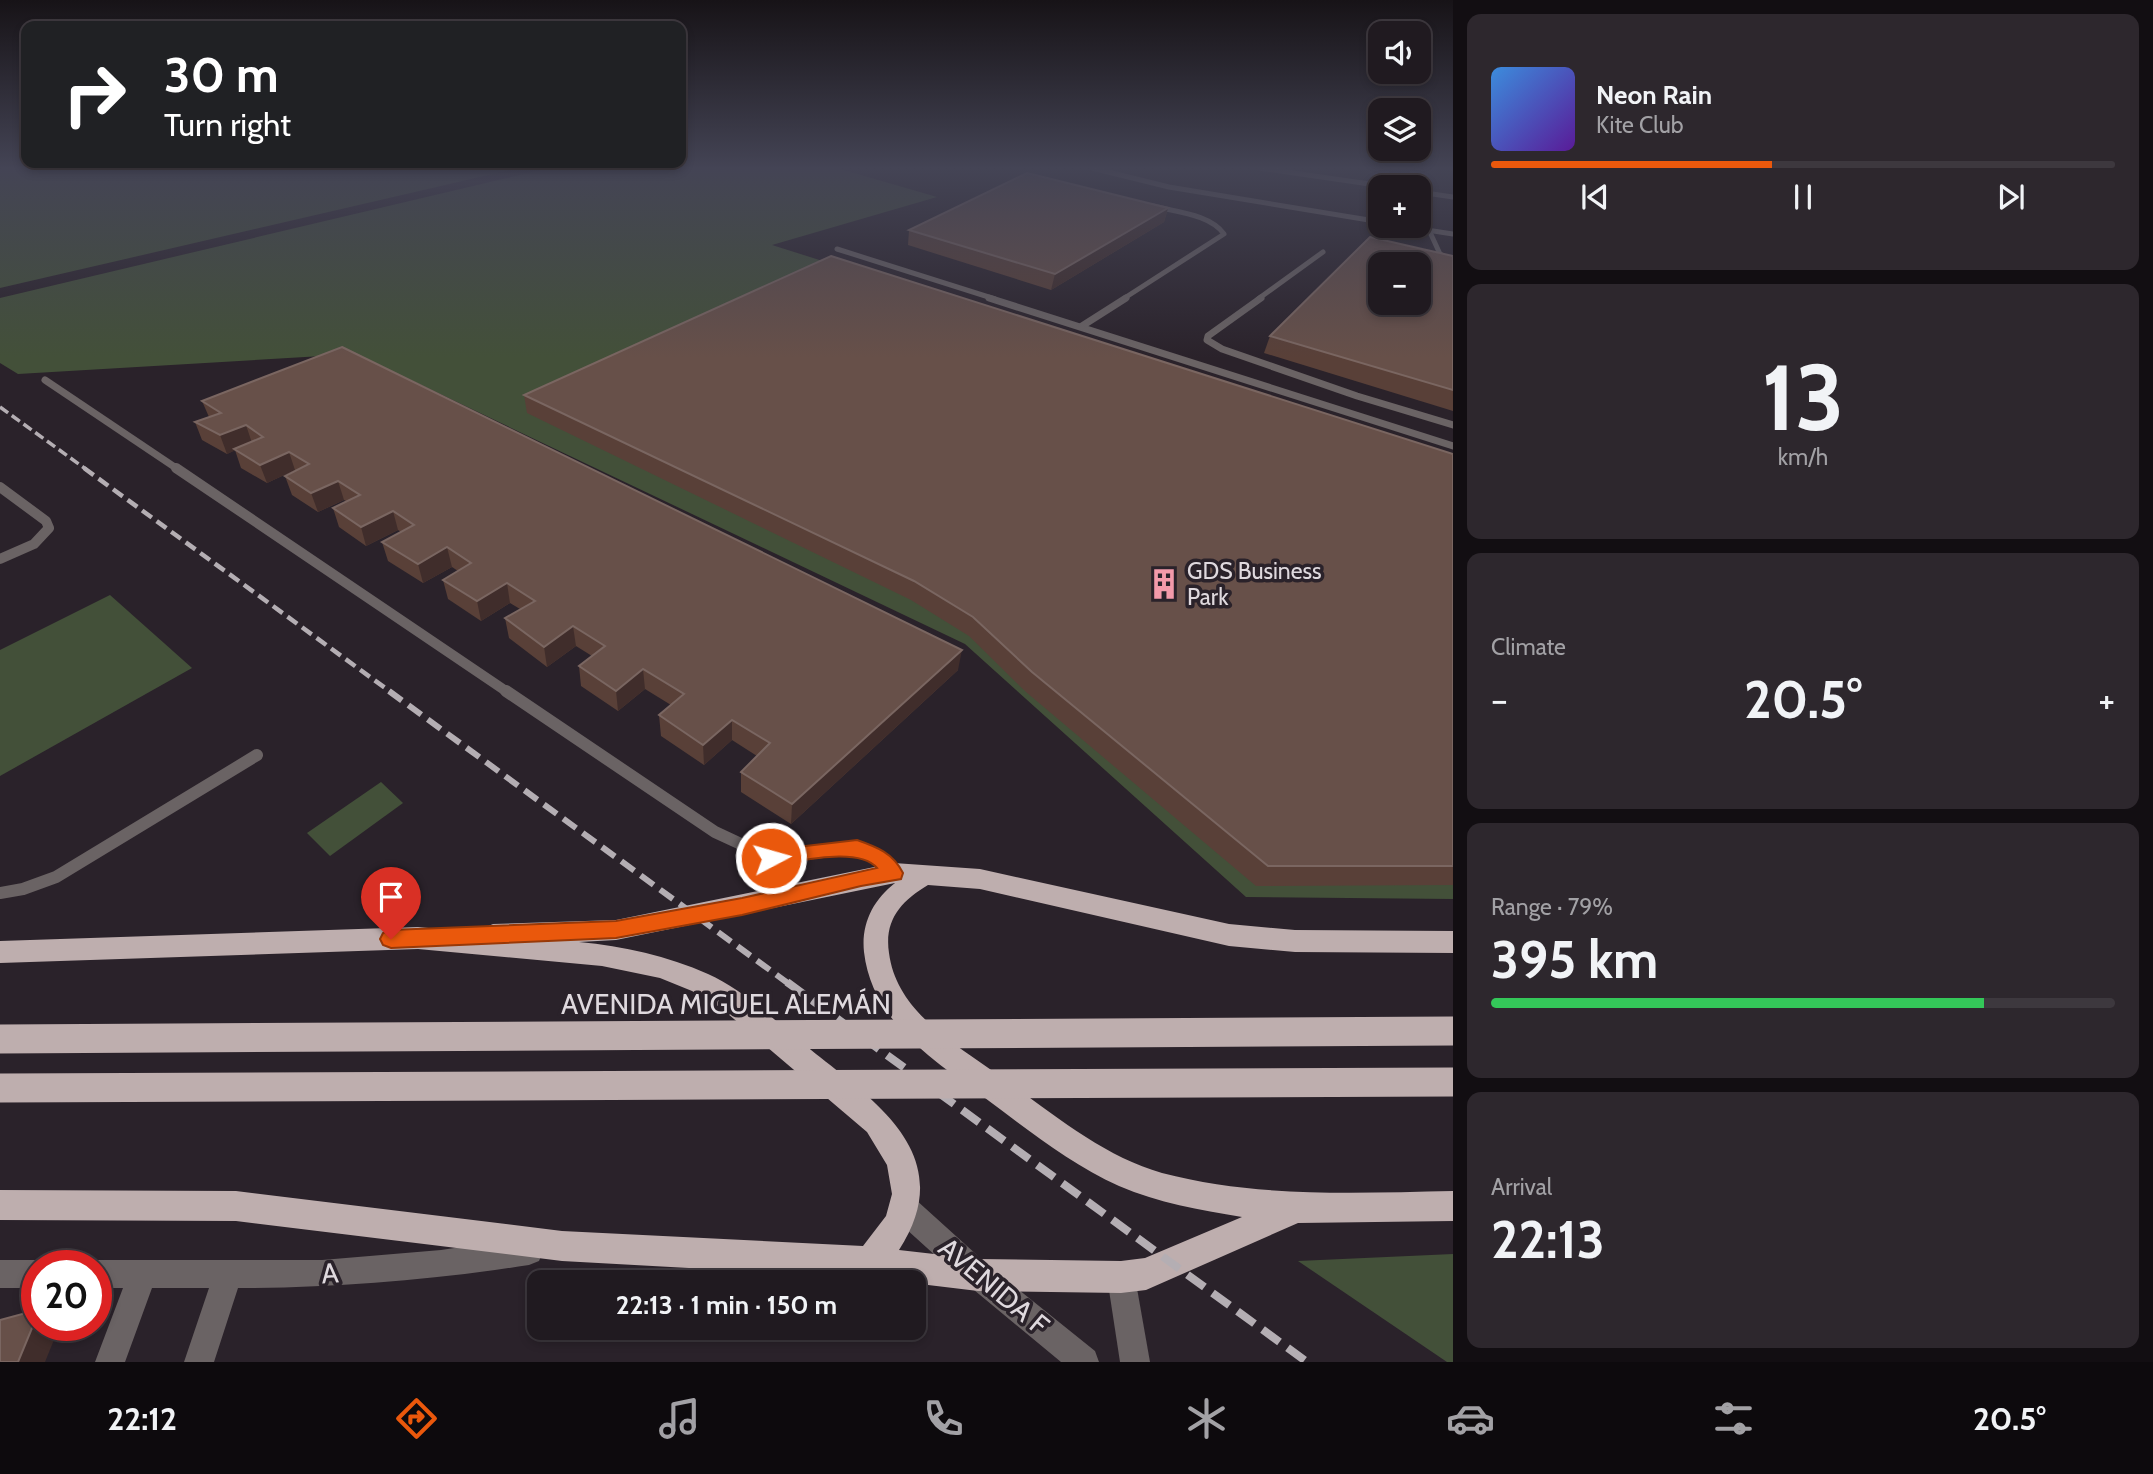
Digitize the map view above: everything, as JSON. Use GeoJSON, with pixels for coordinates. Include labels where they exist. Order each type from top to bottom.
{"type":"FeatureCollection","features":[{"type":"Feature","properties":{"kind":"highway"},"geometry":{"type":"LineString","coordinates":[[0,952],[616,930],[742,906],[861,878],[980,880],[1229,935],[1295,941],[1453,942]]}},
{"type":"Feature","properties":{"kind":"highway"},"geometry":{"type":"LineString","coordinates":[[907,878],[881,913],[875,936],[875,963],[883,987],[902,1013],[928,1039],[1021,1108],[1116,1169],[1148,1183],[1199,1196],[1297,1208],[1453,1206]]}},
{"type":"Feature","properties":{"kind":"highway"},"geometry":{"type":"LineString","coordinates":[[418,938],[602,955],[662,967],[701,983],[730,1000],[877,1122],[895,1147],[907,1178],[905,1209],[890,1240],[870,1262]]}},
{"type":"Feature","properties":{"kind":"highway","name":"AVENIDA MIGUEL ALEMÁN"},"geometry":{"type":"LineString","coordinates":[[0,1039],[1453,1031]]}},
{"type":"Feature","properties":{"kind":"highway"},"geometry":{"type":"LineString","coordinates":[[0,1088],[1453,1082]]}},
{"type":"Feature","properties":{"kind":"highway"},"geometry":{"type":"LineString","coordinates":[[0,1205],[236,1206],[562,1246],[870,1262],[978,1275],[1121,1277],[1146,1274],[1297,1208]]}},
{"type":"Feature","properties":{"kind":"street","name":"AVENIDA F"},"geometry":{"type":"LineString","coordinates":[[905,1209],[978,1275],[1084,1362]]}},
{"type":"Feature","properties":{"kind":"street","name":"A"},"geometry":{"type":"LineString","coordinates":[[112,1274],[348,1272],[440,1264],[562,1246]]}},
{"type":"Feature","properties":{"kind":"street"},"geometry":{"type":"LineString","coordinates":[[0,1274],[21,1274]]}},
{"type":"Feature","properties":{"kind":"street"},"geometry":{"type":"LineString","coordinates":[[110,1362],[144,1274]]}},
{"type":"Feature","properties":{"kind":"street"},"geometry":{"type":"LineString","coordinates":[[199,1362],[228,1275]]}},
{"type":"Feature","properties":{"kind":"street"},"geometry":{"type":"LineString","coordinates":[[1121,1277],[1135,1362]]}},
{"type":"Feature","properties":{"kind":"lane"},"geometry":{"type":"LineString","coordinates":[[1082,326],[1224,234],[1223,232]]}},
{"type":"Feature","properties":{"kind":"lane"},"geometry":{"type":"LineString","coordinates":[[1431,234],[1440,254],[1453,262]]}},
{"type":"Feature","properties":{"kind":"lane"},"geometry":{"type":"LineString","coordinates":[[836,250],[1453,446]]}},
{"type":"Feature","properties":{"kind":"lane"},"geometry":{"type":"LineString","coordinates":[[1322,252],[1208,336],[1208,340],[1222,349],[1453,425]]}},
{"type":"Feature","properties":{"kind":"lane"},"geometry":{"type":"LineString","coordinates":[[45,380],[715,832],[771,858],[857,848],[878,856],[907,878]]}},
{"type":"Feature","properties":{"kind":"lane"},"geometry":{"type":"LineString","coordinates":[[0,486],[46,522],[49,528],[45,536],[33,545],[0,559]]}},
{"type":"Feature","properties":{"kind":"lane"},"geometry":{"type":"LineString","coordinates":[[0,892],[23,889],[56,877],[257,755]]}},
{"type":"Feature","properties":{"kind":"green space"},"geometry":{"type":"Polygon","coordinates":[[[0,232],[244,232],[0,288],[0,232]]]}},
{"type":"Feature","properties":{"kind":"green space","name":"GDS Business Park"},"geometry":{"type":"Polygon","coordinates":[[[281,232],[818,232],[772,245],[1453,460],[1453,899],[1246,897],[965,644],[356,354],[18,374],[0,363],[0,298],[281,232]]]}},
{"type":"Feature","properties":{"kind":"green space"},"geometry":{"type":"Polygon","coordinates":[[[110,595],[192,668],[0,776],[0,650],[110,595]]]}},
{"type":"Feature","properties":{"kind":"green space"},"geometry":{"type":"Polygon","coordinates":[[[381,782],[403,803],[330,856],[307,833],[381,782]]]}},
{"type":"Feature","properties":{"kind":"green space"},"geometry":{"type":"Polygon","coordinates":[[[1453,1254],[1453,1362],[1447,1362],[1298,1261],[1453,1254]]]}},
{"type":"Feature","properties":{"kind":"building"},"geometry":{"type":"Polygon","coordinates":[[[914,232],[1128,232],[1055,274],[914,232]]]}},
{"type":"Feature","properties":{"kind":"building"},"geometry":{"type":"Polygon","coordinates":[[[1369,238],[1453,256],[1453,390],[1270,336],[1369,238]]]}},
{"type":"Feature","properties":{"kind":"building","name":"GDS Business Park"},"geometry":{"type":"Polygon","coordinates":[[[831,256],[1453,454],[1453,866],[1268,866],[1032,672],[973,617],[914,581],[524,395],[831,256]]]}},
{"type":"Feature","properties":{"kind":"building"},"geometry":{"type":"Polygon","coordinates":[[[342,347],[962,650],[792,804],[741,772],[770,743],[732,720],[703,745],[659,715],[684,694],[643,669],[616,691],[579,666],[605,646],[573,626],[544,647],[505,618],[535,601],[507,583],[477,601],[443,580],[471,563],[447,547],[418,564],[382,542],[414,525],[393,511],[361,527],[333,508],[360,495],[338,481],[311,493],[285,476],[309,464],[289,452],[260,465],[234,449],[263,437],[246,425],[220,435],[195,422],[221,413],[202,401],[342,347]]]}},
{"type":"Feature","properties":{"kind":"building"},"geometry":{"type":"Polygon","coordinates":[[[21,1314],[21,1341],[27,1341],[18,1362],[0,1362],[0,1320],[21,1314]]]}},
{"type":"Feature","properties":{"kind":"railway"},"geometry":{"type":"LineString","coordinates":[[0,407],[87,470]]}},
{"type":"Feature","properties":{"kind":"railway"},"geometry":{"type":"LineString","coordinates":[[84,468],[392,693]]}},
{"type":"Feature","properties":{"kind":"railway"},"geometry":{"type":"LineString","coordinates":[[389,691],[789,984]]}},
{"type":"Feature","properties":{"kind":"railway"},"geometry":{"type":"LineString","coordinates":[[787,982],[1307,1362]]}},
{"type":"Feature","properties":{"kind":"place","name":"GDS Business Park"},"geometry":{"type":"Point","coordinates":[1164,584]}},
{"type":"Feature","properties":{"kind":"route"},"geometry":{"type":"LineString","coordinates":[[391,939],[616,930],[894,873],[878,856],[857,848],[771,858]]}}]}
